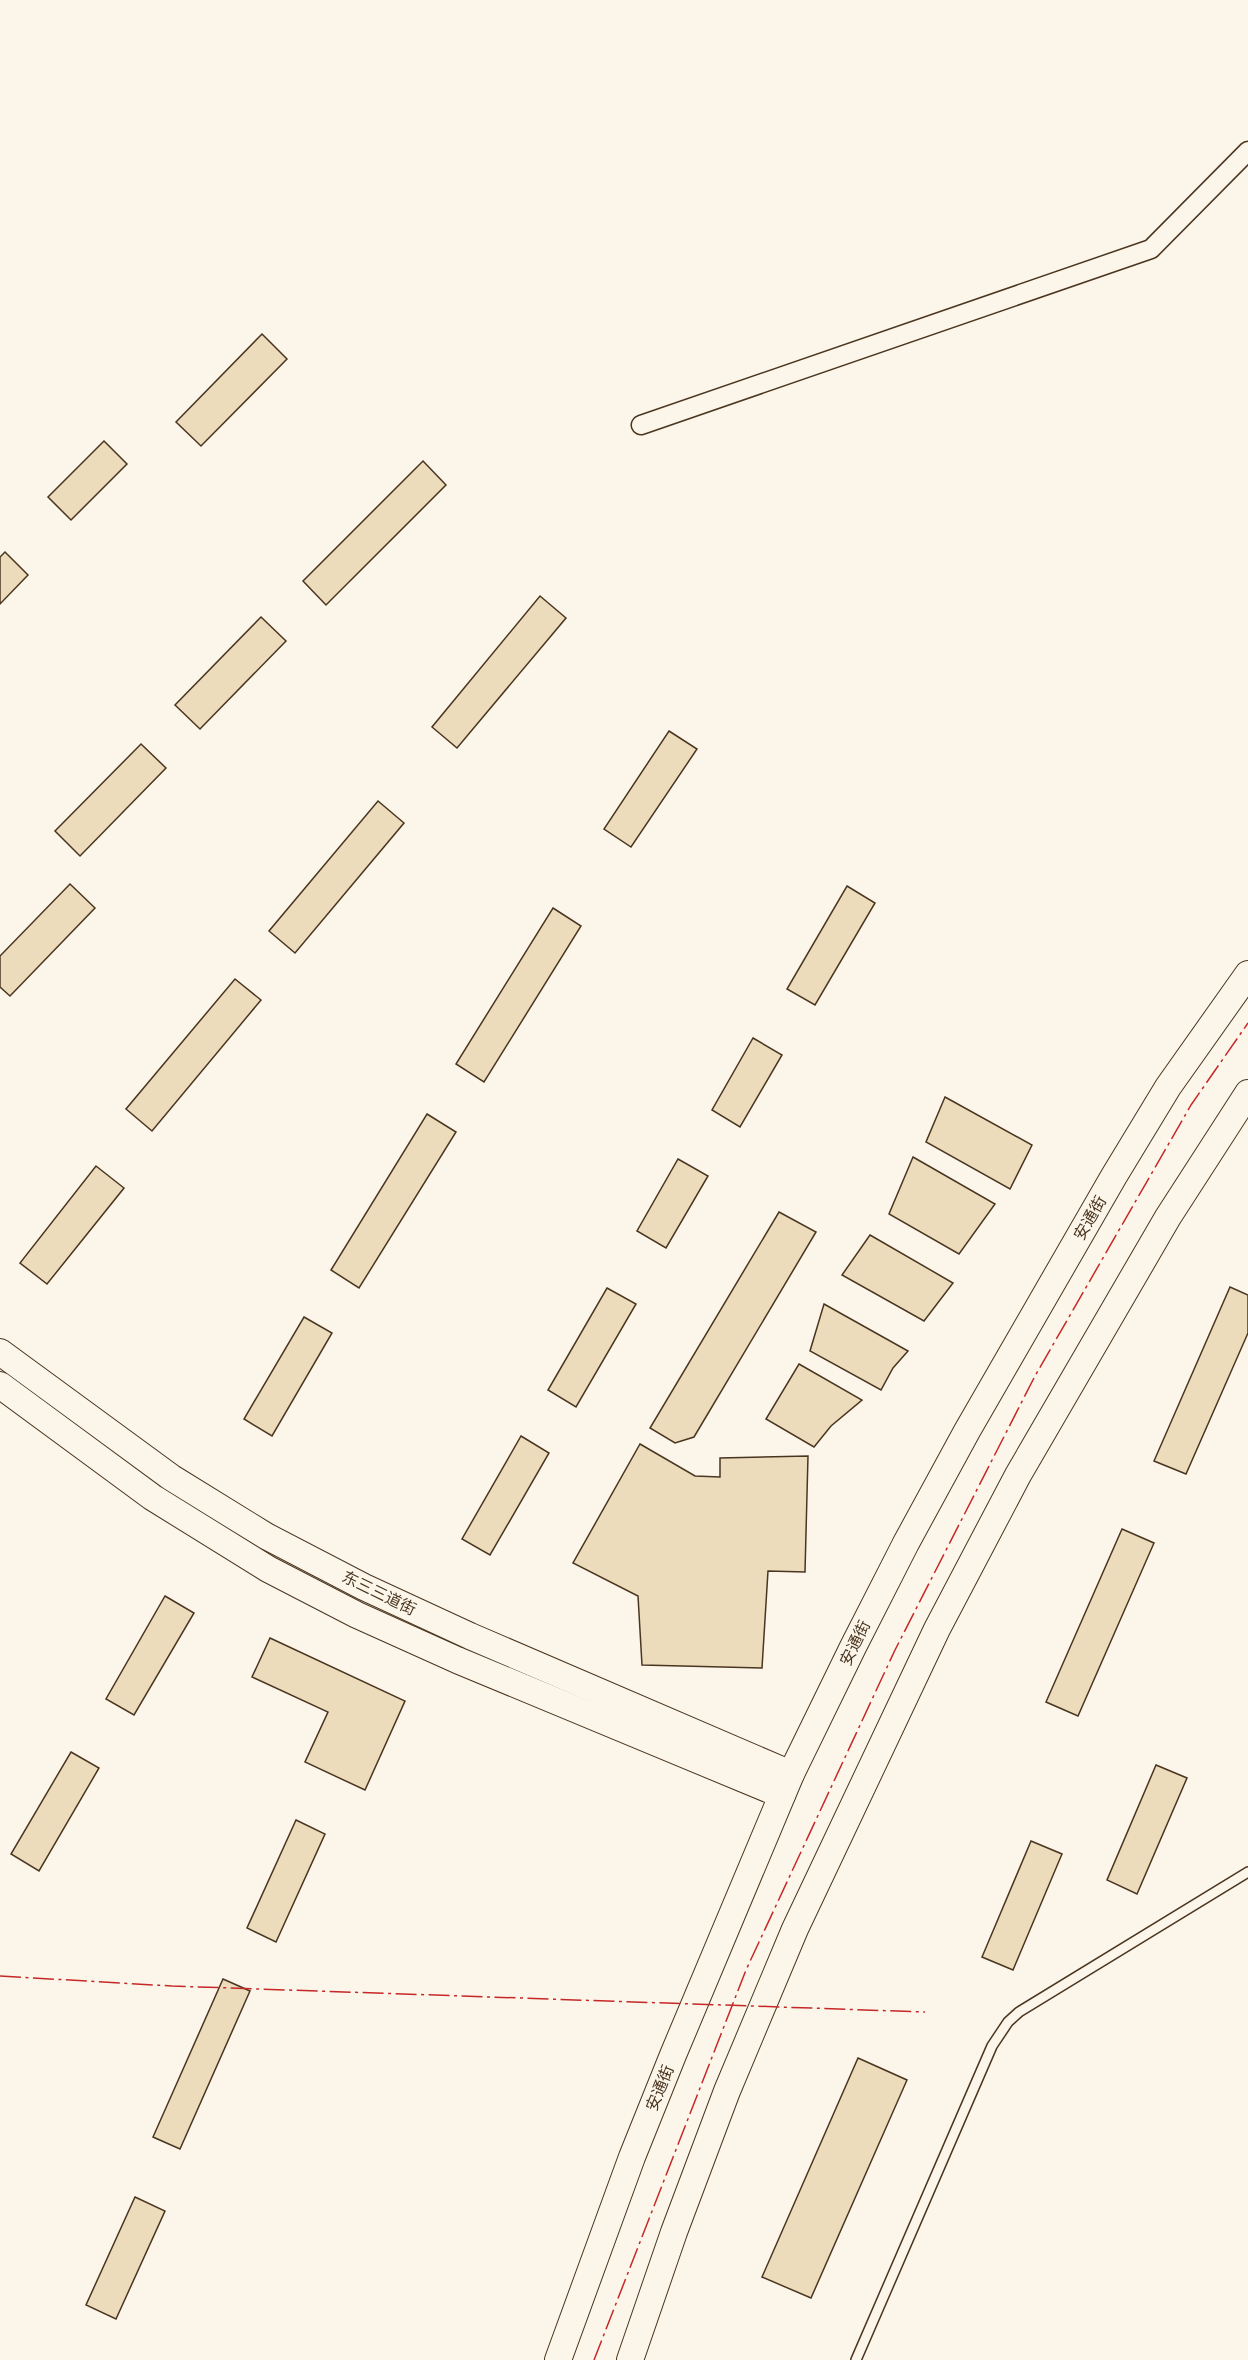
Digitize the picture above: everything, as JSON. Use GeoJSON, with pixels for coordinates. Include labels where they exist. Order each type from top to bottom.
{"type":"FeatureCollection","features":[{"type":"Feature","properties":{"kind":"main road","name":"安通街"},"geometry":{"type":"LineString","coordinates":[[558,2360],[632,2157],[786,1785],[906,1543],[967,1431],[1156,1107],[1248,974]]}},
{"type":"Feature","properties":{"kind":"main road"},"geometry":{"type":"LineString","coordinates":[[630,2360],[674,2232],[727,2091],[795,1929],[937,1629],[1018,1475],[1102,1330],[1168,1217],[1248,1094]]}},
{"type":"Feature","properties":{"kind":"main road","name":"东三三道街"},"geometry":{"type":"LineString","coordinates":[[0,1352],[172,1478],[275,1541],[364,1587],[786,1785]]}},
{"type":"Feature","properties":{"kind":"main road","name":"东三三道街"},"geometry":{"type":"LineString","coordinates":[[0,1385],[152,1497],[268,1569],[357,1615],[457,1660],[786,1785]]}},
{"type":"Feature","properties":{"kind":"street"},"geometry":{"type":"LineString","coordinates":[[641,425],[1151,249],[1248,151]]}},
{"type":"Feature","properties":{"kind":"lane"},"geometry":{"type":"LineString","coordinates":[[856,2360],[992,2046],[1008,2022],[1019,2012],[1248,1872]]}},
{"type":"Feature","properties":{"kind":"building"},"geometry":{"type":"Polygon","coordinates":[[[262,334],[287,359],[201,446],[176,422],[262,334]]]}},
{"type":"Feature","properties":{"kind":"building"},"geometry":{"type":"Polygon","coordinates":[[[104,441],[127,464],[71,520],[48,497],[104,441]]]}},
{"type":"Feature","properties":{"kind":"building"},"geometry":{"type":"Polygon","coordinates":[[[423,461],[446,485],[326,605],[303,581],[423,461]]]}},
{"type":"Feature","properties":{"kind":"building"},"geometry":{"type":"Polygon","coordinates":[[[5,552],[28,575],[0,604],[0,557],[5,552]]]}},
{"type":"Feature","properties":{"kind":"building"},"geometry":{"type":"Polygon","coordinates":[[[540,596],[566,618],[457,748],[432,727],[540,596]]]}},
{"type":"Feature","properties":{"kind":"building"},"geometry":{"type":"Polygon","coordinates":[[[261,617],[286,641],[200,729],[175,705],[261,617]]]}},
{"type":"Feature","properties":{"kind":"building"},"geometry":{"type":"Polygon","coordinates":[[[669,731],[697,749],[631,847],[604,829],[669,731]]]}},
{"type":"Feature","properties":{"kind":"building"},"geometry":{"type":"Polygon","coordinates":[[[141,744],[166,768],[80,856],[55,831],[141,744]]]}},
{"type":"Feature","properties":{"kind":"building"},"geometry":{"type":"Polygon","coordinates":[[[378,801],[404,823],[295,953],[269,931],[378,801]]]}},
{"type":"Feature","properties":{"kind":"building"},"geometry":{"type":"Polygon","coordinates":[[[70,884],[95,908],[10,996],[0,987],[0,956],[70,884]]]}},
{"type":"Feature","properties":{"kind":"building"},"geometry":{"type":"Polygon","coordinates":[[[847,886],[875,903],[815,1005],[787,989],[847,886]]]}},
{"type":"Feature","properties":{"kind":"building"},"geometry":{"type":"Polygon","coordinates":[[[553,908],[581,926],[484,1082],[456,1064],[553,908]]]}},
{"type":"Feature","properties":{"kind":"building"},"geometry":{"type":"Polygon","coordinates":[[[235,979],[261,1000],[152,1131],[126,1109],[235,979]]]}},
{"type":"Feature","properties":{"kind":"building"},"geometry":{"type":"Polygon","coordinates":[[[753,1038],[782,1055],[740,1127],[712,1110],[753,1038]]]}},
{"type":"Feature","properties":{"kind":"building"},"geometry":{"type":"Polygon","coordinates":[[[945,1097],[1032,1145],[1010,1189],[926,1142],[945,1097]]]}},
{"type":"Feature","properties":{"kind":"building"},"geometry":{"type":"Polygon","coordinates":[[[427,1114],[456,1132],[359,1288],[331,1270],[427,1114]]]}},
{"type":"Feature","properties":{"kind":"building"},"geometry":{"type":"Polygon","coordinates":[[[913,1157],[995,1204],[959,1254],[889,1214],[913,1157]]]}},
{"type":"Feature","properties":{"kind":"building"},"geometry":{"type":"Polygon","coordinates":[[[678,1159],[708,1176],[666,1248],[637,1231],[678,1159]]]}},
{"type":"Feature","properties":{"kind":"building"},"geometry":{"type":"Polygon","coordinates":[[[96,1166],[124,1188],[47,1284],[20,1263],[96,1166]]]}},
{"type":"Feature","properties":{"kind":"building"},"geometry":{"type":"Polygon","coordinates":[[[779,1212],[816,1232],[694,1437],[675,1443],[650,1428],[779,1212]]]}},
{"type":"Feature","properties":{"kind":"building"},"geometry":{"type":"Polygon","coordinates":[[[870,1235],[953,1283],[924,1321],[842,1275],[870,1235]]]}},
{"type":"Feature","properties":{"kind":"building"},"geometry":{"type":"Polygon","coordinates":[[[1230,1287],[1248,1295],[1248,1333],[1186,1474],[1154,1461],[1230,1287]]]}},
{"type":"Feature","properties":{"kind":"building"},"geometry":{"type":"Polygon","coordinates":[[[607,1288],[636,1304],[576,1407],[548,1390],[607,1288]]]}},
{"type":"Feature","properties":{"kind":"building"},"geometry":{"type":"Polygon","coordinates":[[[824,1304],[908,1351],[893,1368],[881,1390],[810,1351],[824,1304]]]}},
{"type":"Feature","properties":{"kind":"building"},"geometry":{"type":"Polygon","coordinates":[[[304,1317],[332,1333],[272,1436],[244,1419],[304,1317]]]}},
{"type":"Feature","properties":{"kind":"building"},"geometry":{"type":"Polygon","coordinates":[[[799,1364],[862,1400],[831,1426],[814,1447],[766,1419],[799,1364]]]}},
{"type":"Feature","properties":{"kind":"building"},"geometry":{"type":"Polygon","coordinates":[[[521,1436],[549,1453],[490,1555],[462,1539],[521,1436]]]}},
{"type":"Feature","properties":{"kind":"building"},"geometry":{"type":"Polygon","coordinates":[[[640,1444],[695,1476],[720,1477],[720,1458],[808,1456],[805,1572],[768,1571],[762,1668],[642,1665],[638,1596],[573,1563],[640,1444]]]}},
{"type":"Feature","properties":{"kind":"building"},"geometry":{"type":"Polygon","coordinates":[[[1122,1529],[1154,1543],[1078,1716],[1046,1702],[1122,1529]]]}},
{"type":"Feature","properties":{"kind":"building"},"geometry":{"type":"Polygon","coordinates":[[[165,1596],[194,1613],[134,1715],[106,1699],[165,1596]]]}},
{"type":"Feature","properties":{"kind":"building"},"geometry":{"type":"Polygon","coordinates":[[[270,1638],[405,1701],[365,1790],[305,1762],[328,1712],[252,1677],[270,1638]]]}},
{"type":"Feature","properties":{"kind":"building"},"geometry":{"type":"Polygon","coordinates":[[[71,1752],[99,1768],[39,1871],[11,1854],[71,1752]]]}},
{"type":"Feature","properties":{"kind":"building"},"geometry":{"type":"Polygon","coordinates":[[[1156,1765],[1187,1778],[1137,1894],[1107,1880],[1156,1765]]]}},
{"type":"Feature","properties":{"kind":"building"},"geometry":{"type":"Polygon","coordinates":[[[296,1820],[325,1834],[276,1942],[247,1928],[296,1820]]]}},
{"type":"Feature","properties":{"kind":"building"},"geometry":{"type":"Polygon","coordinates":[[[1031,1841],[1062,1854],[1013,1970],[982,1957],[1031,1841]]]}},
{"type":"Feature","properties":{"kind":"building"},"geometry":{"type":"Polygon","coordinates":[[[223,1979],[250,1991],[180,2149],[153,2137],[223,1979]]]}},
{"type":"Feature","properties":{"kind":"building"},"geometry":{"type":"Polygon","coordinates":[[[858,2058],[907,2080],[811,2298],[762,2277],[858,2058]]]}},
{"type":"Feature","properties":{"kind":"building"},"geometry":{"type":"Polygon","coordinates":[[[135,2197],[165,2211],[116,2319],[86,2305],[135,2197]]]}},
{"type":"Feature","properties":{"kind":"power"},"geometry":{"type":"LineString","coordinates":[[594,2360],[746,1970],[895,1650],[1035,1376],[1191,1105],[1248,1023]]}},
{"type":"Feature","properties":{"kind":"power"},"geometry":{"type":"LineString","coordinates":[[0,1976],[172,1986],[925,2012]]}}]}
